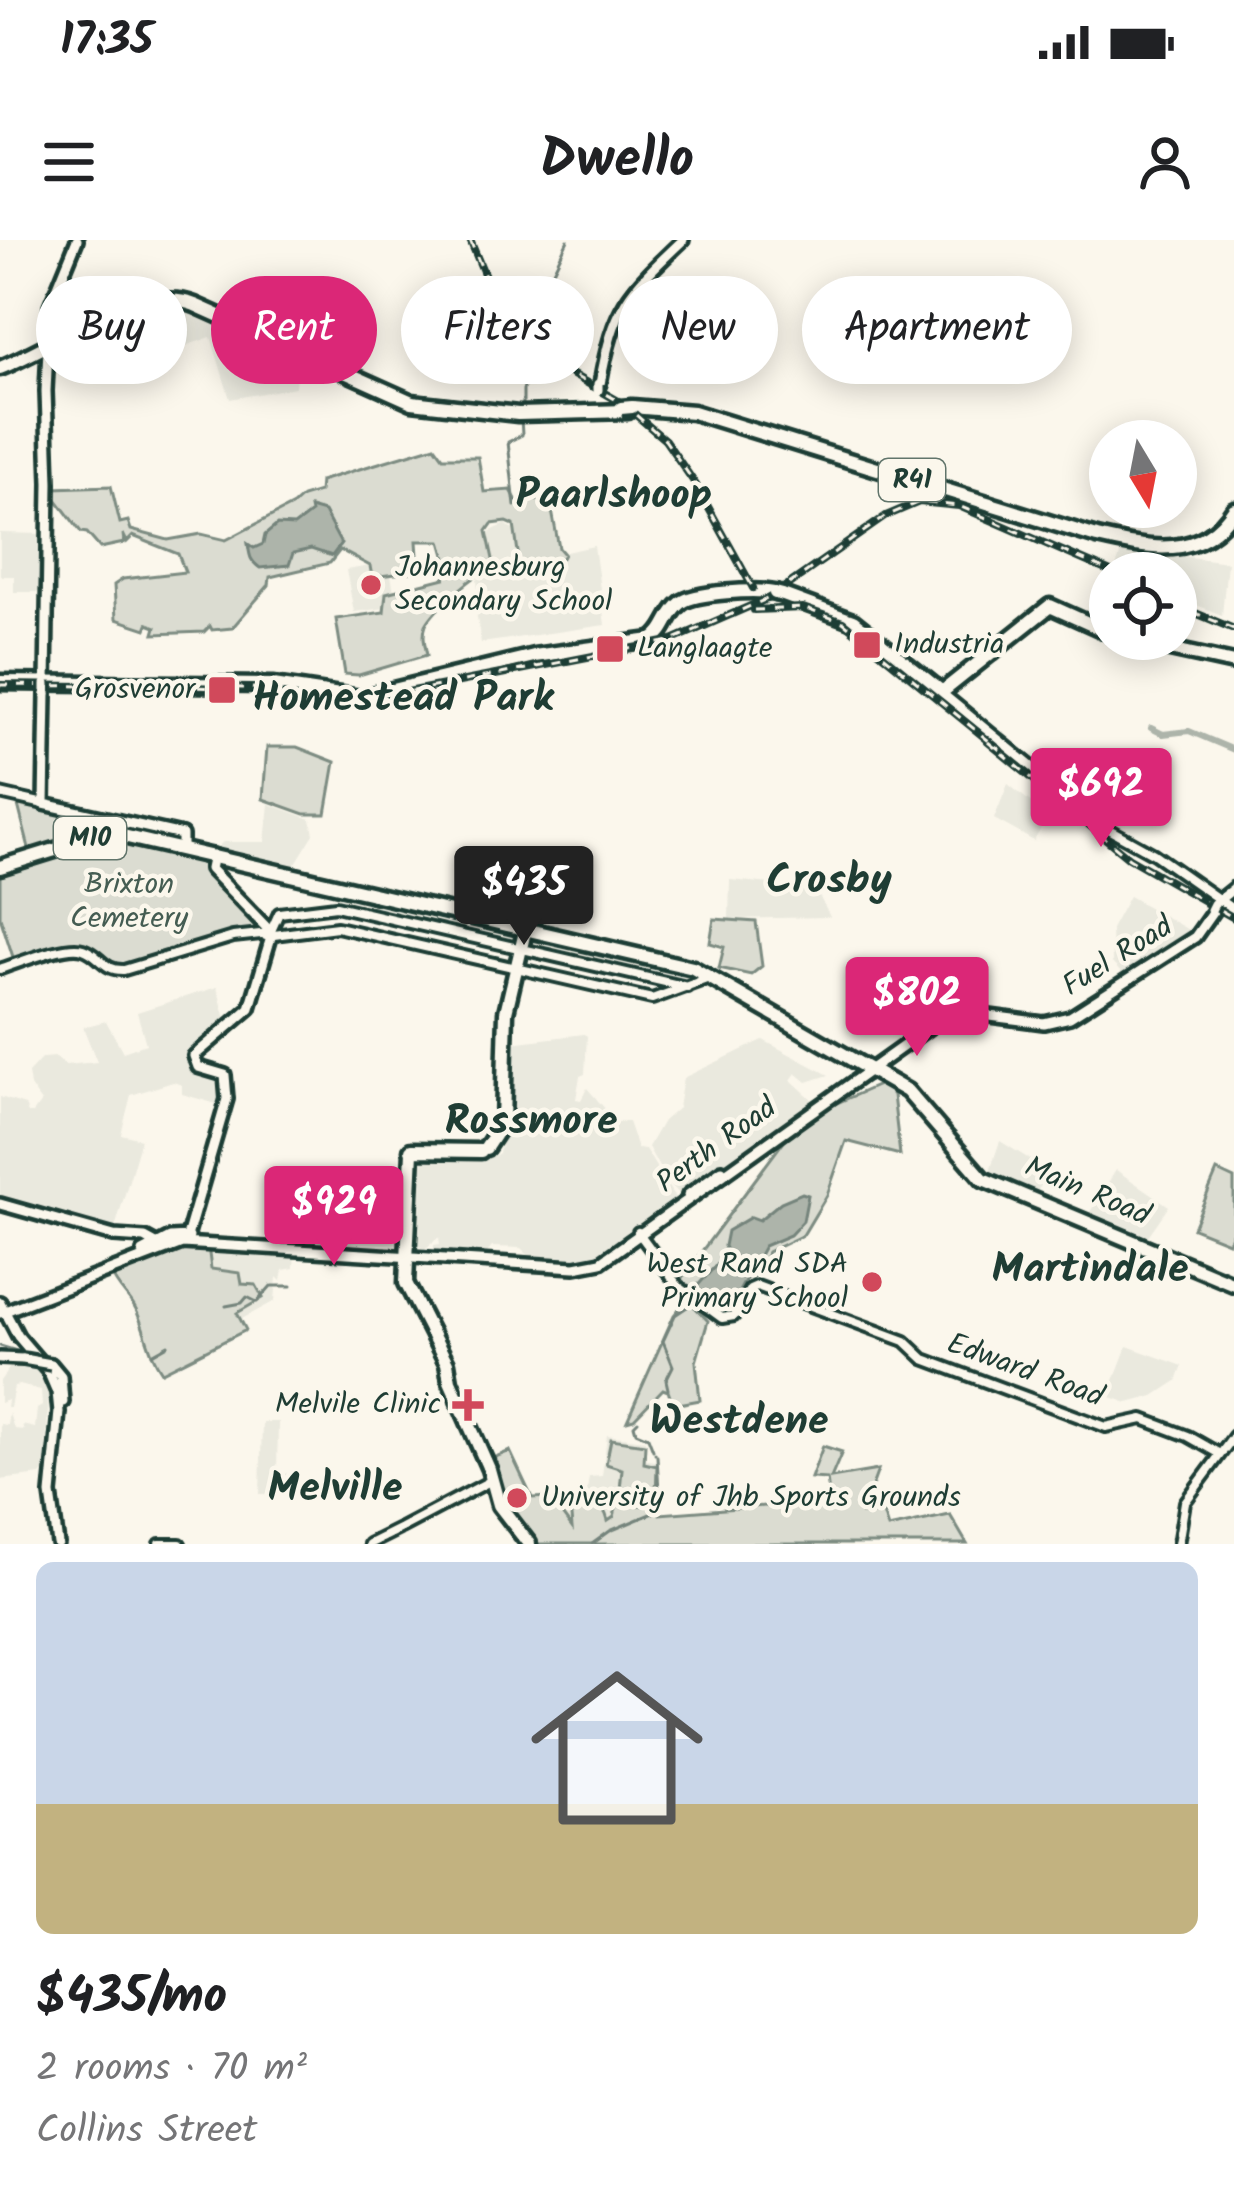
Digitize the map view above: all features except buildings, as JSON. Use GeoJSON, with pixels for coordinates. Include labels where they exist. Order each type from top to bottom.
{"type":"FeatureCollection","features":[{"type":"Feature","properties":{"kind":"main road"},"geometry":{"type":"LineString","coordinates":[[55,276],[75,240]]}},
{"type":"Feature","properties":{"kind":"main road"},"geometry":{"type":"LineString","coordinates":[[60,276],[75,240]]}},
{"type":"Feature","properties":{"kind":"main road"},"geometry":{"type":"LineString","coordinates":[[606,403],[612,332],[626,298],[681,240]]}},
{"type":"Feature","properties":{"kind":"main road","name":"R41"},"geometry":{"type":"LineString","coordinates":[[0,366],[36,353]]}},
{"type":"Feature","properties":{"kind":"main road","name":"R41"},"geometry":{"type":"LineString","coordinates":[[377,380],[433,403]]}},
{"type":"Feature","properties":{"kind":"main road"},"geometry":{"type":"LineString","coordinates":[[47,384],[44,804],[182,835],[182,849]]}},
{"type":"Feature","properties":{"kind":"main road","name":"R41"},"geometry":{"type":"LineString","coordinates":[[371,384],[400,398],[508,410],[606,403],[685,410],[1093,538]]}},
{"type":"Feature","properties":{"kind":"main road","name":"R41"},"geometry":{"type":"LineString","coordinates":[[738,428],[828,450],[898,478]]}},
{"type":"Feature","properties":{"kind":"main road"},"geometry":{"type":"LineString","coordinates":[[48,430],[58,444]]}},
{"type":"Feature","properties":{"kind":"main road","name":"R41"},"geometry":{"type":"LineString","coordinates":[[978,502],[1027,524],[1164,553],[1218,535],[1234,513]]}},
{"type":"Feature","properties":{"kind":"main road"},"geometry":{"type":"LineString","coordinates":[[0,682],[46,687],[273,685],[362,698],[533,656],[652,640],[685,600],[773,590],[857,623],[942,692],[1050,606],[1089,624]]}},
{"type":"Feature","properties":{"kind":"main road"},"geometry":{"type":"LineString","coordinates":[[1197,655],[1234,663]]}},
{"type":"Feature","properties":{"kind":"main road","name":"M10"},"geometry":{"type":"LineString","coordinates":[[0,866],[109,832],[693,967],[703,983],[869,1070]]}},
{"type":"Feature","properties":{"kind":"main road"},"geometry":{"type":"LineString","coordinates":[[184,1240],[227,1088],[224,1074],[198,1067],[194,1058],[249,1010],[268,935],[211,871],[215,855]]}},
{"type":"Feature","properties":{"kind":"main road","name":"Fuel Road"},"geometry":{"type":"LineString","coordinates":[[951,1014],[1041,1023],[1066,1018],[1187,947],[1222,902]]}},
{"type":"Feature","properties":{"kind":"main road","name":"Fuel Road"},"geometry":{"type":"LineString","coordinates":[[951,1014],[1037,1018],[1082,1007],[1195,933],[1222,902]]}},
{"type":"Feature","properties":{"kind":"main road"},"geometry":{"type":"LineString","coordinates":[[448,1363],[420,1310],[408,1266],[413,1152],[482,1148],[504,1118],[506,1014],[525,928]]}},
{"type":"Feature","properties":{"kind":"main road","name":"M10"},"geometry":{"type":"LineString","coordinates":[[703,983],[785,1019],[869,1070]]}},
{"type":"Feature","properties":{"kind":"main road","name":"Perth Road"},"geometry":{"type":"LineString","coordinates":[[408,1266],[575,1267],[608,1259],[951,1014]]}},
{"type":"Feature","properties":{"kind":"main road","name":"Main Road"},"geometry":{"type":"LineString","coordinates":[[869,1070],[911,1090],[988,1179],[1232,1283]]}},
{"type":"Feature","properties":{"kind":"main road"},"geometry":{"type":"LineString","coordinates":[[1,1205],[104,1233],[146,1238],[152,1249]]}},
{"type":"Feature","properties":{"kind":"main road","name":"Perth Road"},"geometry":{"type":"LineString","coordinates":[[408,1266],[517,1255],[592,1261],[640,1234]]}},
{"type":"Feature","properties":{"kind":"main road"},"geometry":{"type":"LineString","coordinates":[[184,1240],[408,1266]]}},
{"type":"Feature","properties":{"kind":"main road"},"geometry":{"type":"LineString","coordinates":[[52,1289],[82,1272],[184,1240],[408,1266]]}},
{"type":"Feature","properties":{"kind":"main road"},"geometry":{"type":"LineString","coordinates":[[1,1311],[152,1249]]}},
{"type":"Feature","properties":{"kind":"main road"},"geometry":{"type":"LineString","coordinates":[[408,1266],[503,1508],[530,1544]]}},
{"type":"Feature","properties":{"kind":"main road"},"geometry":{"type":"LineString","coordinates":[[1,1311],[12,1334],[44,1372],[54,1396],[48,1497],[56,1544]]}},
{"type":"Feature","properties":{"kind":"main road"},"geometry":{"type":"LineString","coordinates":[[1,1311],[48,1371],[57,1392],[52,1483],[56,1544]]}},
{"type":"Feature","properties":{"kind":"main road"},"geometry":{"type":"LineString","coordinates":[[0,1358],[50,1364],[60,1373],[63,1391],[52,1483]]}},
{"type":"Feature","properties":{"kind":"street"},"geometry":{"type":"LineString","coordinates":[[942,692],[1107,828],[1222,902]]}},
{"type":"Feature","properties":{"kind":"street"},"geometry":{"type":"LineString","coordinates":[[0,794],[44,804]]}},
{"type":"Feature","properties":{"kind":"street"},"geometry":{"type":"LineString","coordinates":[[268,935],[279,914],[336,906],[521,949],[703,983]]}},
{"type":"Feature","properties":{"kind":"street"},"geometry":{"type":"LineString","coordinates":[[0,969],[78,947],[104,966],[122,971],[247,936],[337,927],[652,1000],[703,983]]}},
{"type":"Feature","properties":{"kind":"street","name":"Edward Road"},"geometry":{"type":"LineString","coordinates":[[640,1234],[678,1286],[721,1318],[738,1313],[751,1287],[757,1286],[905,1341],[924,1359],[1108,1428],[1141,1418],[1218,1454]]}},
{"type":"Feature","properties":{"kind":"street"},"geometry":{"type":"LineString","coordinates":[[1178,1544],[1182,1508],[1234,1436]]}},
{"type":"Feature","properties":{"kind":"street"},"geometry":{"type":"LineString","coordinates":[[369,1544],[493,1479]]}},
{"type":"Feature","properties":{"kind":"street"},"geometry":{"type":"LineString","coordinates":[[160,1544],[180,1544]]}},
{"type":"Feature","properties":{"kind":"shaded area"},"geometry":{"type":"Polygon","coordinates":[[[187,305],[211,316],[211,337],[187,345],[187,305]]]}},
{"type":"Feature","properties":{"kind":"shaded area"},"geometry":{"type":"Polygon","coordinates":[[[225,384],[295,384],[295,387],[230,399],[225,384]]]}},
{"type":"Feature","properties":{"kind":"shaded area"},"geometry":{"type":"Polygon","coordinates":[[[310,508],[324,512],[341,544],[332,556],[311,549],[293,553],[289,565],[256,565],[248,544],[254,548],[263,544],[265,535],[277,525],[294,526],[311,513],[310,508]]]}},
{"type":"Feature","properties":{"kind":"shaded area"},"geometry":{"type":"Polygon","coordinates":[[[506,524],[513,530],[519,562],[505,569],[506,577],[524,577],[531,567],[594,546],[605,625],[481,643],[474,598],[477,580],[495,566],[489,532],[506,524]]]}},
{"type":"Feature","properties":{"kind":"shaded area"},"geometry":{"type":"Polygon","coordinates":[[[0,533],[44,534],[44,592],[14,592],[14,576],[0,576],[0,533]]]}},
{"type":"Feature","properties":{"kind":"shaded area"},"geometry":{"type":"Polygon","coordinates":[[[1197,558],[1227,562],[1222,615],[1197,605],[1197,558]]]}},
{"type":"Feature","properties":{"kind":"shaded area","name":"Johannesburg Secondary School"},"geometry":{"type":"Polygon","coordinates":[[[371,566],[373,577],[391,575],[394,592],[386,594],[385,608],[354,612],[346,570],[371,566]]]}},
{"type":"Feature","properties":{"kind":"shaded area"},"geometry":{"type":"Polygon","coordinates":[[[1008,784],[1048,816],[1034,841],[994,819],[1008,784]]]}},
{"type":"Feature","properties":{"kind":"shaded area"},"geometry":{"type":"Polygon","coordinates":[[[269,804],[311,819],[314,834],[291,871],[211,853],[223,842],[265,842],[269,804]]]}},
{"type":"Feature","properties":{"kind":"shaded area"},"geometry":{"type":"Polygon","coordinates":[[[730,880],[815,888],[830,917],[729,919],[730,880]]]}},
{"type":"Feature","properties":{"kind":"shaded area"},"geometry":{"type":"Polygon","coordinates":[[[1129,896],[1192,932],[1125,977],[1112,963],[1111,929],[1129,896]]]}},
{"type":"Feature","properties":{"kind":"shaded area"},"geometry":{"type":"Polygon","coordinates":[[[217,987],[228,1026],[193,1062],[219,1074],[225,1088],[220,1105],[182,1094],[182,1085],[173,1082],[131,1095],[121,1134],[141,1139],[113,1235],[103,1228],[18,1207],[0,1195],[0,1097],[25,1105],[33,1113],[41,1102],[28,1073],[42,1058],[56,1057],[65,1065],[97,1062],[83,1027],[106,1021],[123,1052],[146,1044],[137,1012],[217,987]]]}},
{"type":"Feature","properties":{"kind":"shaded area"},"geometry":{"type":"Polygon","coordinates":[[[584,1034],[585,1074],[580,1076],[576,1099],[581,1100],[587,1088],[607,1111],[602,1122],[628,1122],[637,1148],[645,1149],[677,1201],[612,1249],[590,1258],[529,1256],[521,1248],[492,1247],[487,1253],[434,1250],[439,1237],[425,1249],[418,1246],[412,1235],[413,1157],[418,1153],[499,1153],[511,1043],[584,1034]]]}},
{"type":"Feature","properties":{"kind":"shaded area"},"geometry":{"type":"Polygon","coordinates":[[[763,1040],[829,1075],[807,1082],[796,1073],[791,1080],[815,1102],[681,1196],[648,1147],[663,1121],[678,1108],[683,1078],[763,1040]]]}},
{"type":"Feature","properties":{"kind":"shaded area"},"geometry":{"type":"Polygon","coordinates":[[[1000,1141],[1050,1172],[1036,1193],[989,1173],[1000,1141]]]}},
{"type":"Feature","properties":{"kind":"shaded area"},"geometry":{"type":"Polygon","coordinates":[[[1116,1170],[1169,1206],[1148,1236],[1090,1212],[1116,1170]]]}},
{"type":"Feature","properties":{"kind":"shaded area"},"geometry":{"type":"Polygon","coordinates":[[[802,1193],[808,1195],[803,1221],[790,1235],[764,1246],[726,1315],[692,1292],[727,1253],[727,1231],[751,1217],[759,1220],[802,1193]]]}},
{"type":"Feature","properties":{"kind":"shaded area"},"geometry":{"type":"Polygon","coordinates":[[[209,1246],[295,1251],[294,1268],[283,1270],[281,1281],[277,1277],[275,1301],[240,1320],[236,1313],[263,1297],[256,1286],[242,1284],[240,1273],[211,1269],[209,1246]]]}},
{"type":"Feature","properties":{"kind":"shaded area"},"geometry":{"type":"Polygon","coordinates":[[[1127,1346],[1183,1366],[1177,1381],[1154,1396],[1128,1403],[1108,1396],[1127,1346]]]}},
{"type":"Feature","properties":{"kind":"shaded area"},"geometry":{"type":"Polygon","coordinates":[[[15,1360],[34,1364],[49,1387],[45,1471],[0,1480],[0,1424],[7,1425],[9,1413],[14,1429],[24,1430],[22,1425],[35,1428],[37,1409],[42,1406],[41,1390],[19,1385],[14,1386],[10,1408],[8,1400],[0,1403],[0,1381],[15,1360]]]}},
{"type":"Feature","properties":{"kind":"shaded area"},"geometry":{"type":"Polygon","coordinates":[[[262,1422],[278,1422],[277,1473],[291,1474],[290,1495],[260,1494],[262,1422]]]}},
{"type":"Feature","properties":{"kind":"shaded area"},"geometry":{"type":"Polygon","coordinates":[[[607,1435],[645,1440],[642,1459],[655,1461],[658,1467],[657,1506],[617,1503],[614,1517],[579,1538],[549,1497],[586,1496],[589,1477],[602,1476],[607,1435]]]}},
{"type":"Feature","properties":{"kind":"green space"},"geometry":{"type":"Polygon","coordinates":[[[435,446],[443,457],[478,457],[484,492],[511,490],[517,501],[550,500],[564,554],[531,565],[523,575],[507,577],[506,571],[520,566],[514,525],[492,524],[487,531],[494,564],[431,618],[424,632],[427,655],[359,675],[345,674],[336,619],[384,612],[386,593],[445,578],[449,569],[441,541],[417,541],[419,571],[372,577],[370,566],[340,550],[330,563],[270,577],[269,585],[232,628],[212,630],[210,626],[204,632],[154,634],[156,627],[148,624],[146,629],[116,619],[114,585],[123,579],[185,572],[178,554],[133,536],[127,542],[123,534],[124,543],[100,548],[53,495],[53,488],[111,486],[120,523],[128,521],[131,530],[168,540],[201,534],[226,540],[319,492],[320,481],[435,446]]]}},
{"type":"Feature","properties":{"kind":"green space"},"geometry":{"type":"Polygon","coordinates":[[[267,747],[297,747],[335,762],[326,814],[305,814],[263,799],[267,747]]]}},
{"type":"Feature","properties":{"kind":"green space"},"geometry":{"type":"Polygon","coordinates":[[[17,801],[95,818],[98,833],[30,852],[17,801]]]}},
{"type":"Feature","properties":{"kind":"green space","name":"Brixton Cemetery"},"geometry":{"type":"Polygon","coordinates":[[[100,837],[204,857],[207,870],[258,925],[255,931],[233,933],[114,968],[87,948],[14,960],[0,917],[0,870],[100,837]]]}},
{"type":"Feature","properties":{"kind":"green space"},"geometry":{"type":"Polygon","coordinates":[[[714,919],[756,922],[762,966],[751,975],[719,968],[724,947],[710,943],[714,919]]]}},
{"type":"Feature","properties":{"kind":"green space"},"geometry":{"type":"Polygon","coordinates":[[[883,1083],[893,1095],[900,1155],[846,1141],[827,1195],[803,1235],[768,1252],[730,1315],[678,1283],[792,1130],[828,1107],[883,1083]]]}},
{"type":"Feature","properties":{"kind":"green space"},"geometry":{"type":"Polygon","coordinates":[[[1217,1171],[1234,1179],[1234,1228],[1228,1242],[1193,1228],[1217,1171]]]}},
{"type":"Feature","properties":{"kind":"green space"},"geometry":{"type":"Polygon","coordinates":[[[182,1245],[208,1246],[211,1269],[240,1273],[242,1284],[256,1285],[263,1298],[237,1313],[246,1330],[162,1372],[136,1310],[110,1271],[182,1245]]]}},
{"type":"Feature","properties":{"kind":"green space"},"geometry":{"type":"Polygon","coordinates":[[[683,1304],[692,1304],[708,1321],[696,1362],[700,1400],[673,1405],[663,1389],[627,1421],[674,1315],[683,1304]]]}},
{"type":"Feature","properties":{"kind":"green space"},"geometry":{"type":"Polygon","coordinates":[[[611,1439],[645,1444],[644,1463],[657,1466],[656,1497],[649,1502],[619,1500],[622,1469],[606,1464],[611,1439]]]}},
{"type":"Feature","properties":{"kind":"green space"},"geometry":{"type":"Polygon","coordinates":[[[823,1446],[842,1452],[831,1478],[878,1470],[862,1514],[883,1513],[888,1528],[950,1515],[967,1544],[535,1544],[505,1505],[488,1460],[510,1451],[532,1498],[549,1497],[572,1528],[570,1504],[583,1500],[599,1504],[608,1521],[617,1503],[658,1507],[660,1514],[830,1501],[827,1479],[811,1478],[823,1446]]]}},
{"type":"Feature","properties":{"kind":"waterway"},"geometry":{"type":"LineString","coordinates":[[551,276],[568,240]]}},
{"type":"Feature","properties":{"kind":"waterway"},"geometry":{"type":"LineString","coordinates":[[523,405],[525,384]]}},
{"type":"Feature","properties":{"kind":"waterway"},"geometry":{"type":"LineString","coordinates":[[515,506],[508,442],[522,435],[521,418]]}},
{"type":"Feature","properties":{"kind":"waterway"},"geometry":{"type":"LineString","coordinates":[[1151,728],[1163,734],[1189,731],[1234,750]]}},
{"type":"Feature","properties":{"kind":"waterway"},"geometry":{"type":"LineString","coordinates":[[226,1306],[247,1297],[257,1302],[271,1286]]}},
{"type":"Feature","properties":{"kind":"waterway"},"geometry":{"type":"LineString","coordinates":[[273,1286],[292,1286]]}},
{"type":"Feature","properties":{"kind":"waterway"},"geometry":{"type":"LineString","coordinates":[[668,1389],[666,1380],[673,1366],[663,1341],[675,1315],[693,1303]]}},
{"type":"Feature","properties":{"kind":"waterway"},"geometry":{"type":"LineString","coordinates":[[152,1354],[168,1345]]}},
{"type":"Feature","properties":{"kind":"waterway"},"geometry":{"type":"LineString","coordinates":[[0,1346],[20,1352]]}},
{"type":"Feature","properties":{"kind":"waterway"},"geometry":{"type":"LineString","coordinates":[[638,1421],[636,1432],[648,1437],[653,1450]]}},
{"type":"Feature","properties":{"kind":"waterway"},"geometry":{"type":"LineString","coordinates":[[592,1544],[660,1510],[657,1456]]}},
{"type":"Feature","properties":{"kind":"waterway"},"geometry":{"type":"LineString","coordinates":[[57,1508],[65,1544]]}},
{"type":"Feature","properties":{"kind":"railway"},"geometry":{"type":"LineString","coordinates":[[470,240],[514,336],[622,403],[665,440],[696,485],[753,588]]}},
{"type":"Feature","properties":{"kind":"railway"},"geometry":{"type":"LineString","coordinates":[[0,685],[252,688],[346,704],[670,641],[769,598],[886,516],[919,502],[959,506],[1089,563]]}},
{"type":"Feature","properties":{"kind":"railway"},"geometry":{"type":"LineString","coordinates":[[754,610],[803,608],[843,622],[1000,750]]}},
{"type":"Feature","properties":{"kind":"railway"},"geometry":{"type":"LineString","coordinates":[[1197,614],[1234,629]]}},
{"type":"Feature","properties":{"kind":"railway"},"geometry":{"type":"LineString","coordinates":[[988,742],[1129,858],[1234,918]]}},
{"type":"Feature","properties":{"kind":"place","name":"Johannesburg Secondary School"},"geometry":{"type":"Point","coordinates":[371,585]}},
{"type":"Feature","properties":{"kind":"place","name":"Industria"},"geometry":{"type":"Point","coordinates":[867,645]}},
{"type":"Feature","properties":{"kind":"place","name":"Langlaagte"},"geometry":{"type":"Point","coordinates":[610,649]}},
{"type":"Feature","properties":{"kind":"place","name":"Grosvenor"},"geometry":{"type":"Point","coordinates":[222,690]}},
{"type":"Feature","properties":{"kind":"place","name":"West Rand SDA Primary School"},"geometry":{"type":"Point","coordinates":[872,1282]}},
{"type":"Feature","properties":{"kind":"place","name":"Melvile Clinic"},"geometry":{"type":"Point","coordinates":[468,1405]}},
{"type":"Feature","properties":{"kind":"place","name":"University of Jhb Sports Grounds"},"geometry":{"type":"Point","coordinates":[517,1498]}},
{"type":"Feature","properties":{"kind":"district","name":"Paarlshoop"},"geometry":{"type":"Point","coordinates":[614,496]}},
{"type":"Feature","properties":{"kind":"district","name":"Homestead Park"},"geometry":{"type":"Point","coordinates":[403,699]}},
{"type":"Feature","properties":{"kind":"district","name":"Crosby"},"geometry":{"type":"Point","coordinates":[829,881]}},
{"type":"Feature","properties":{"kind":"district","name":"Rossmore"},"geometry":{"type":"Point","coordinates":[531,1122]}},
{"type":"Feature","properties":{"kind":"district","name":"Martindale"},"geometry":{"type":"Point","coordinates":[1090,1270]}},
{"type":"Feature","properties":{"kind":"district","name":"Westdene"},"geometry":{"type":"Point","coordinates":[739,1422]}},
{"type":"Feature","properties":{"kind":"district","name":"Melville"},"geometry":{"type":"Point","coordinates":[335,1489]}}]}
